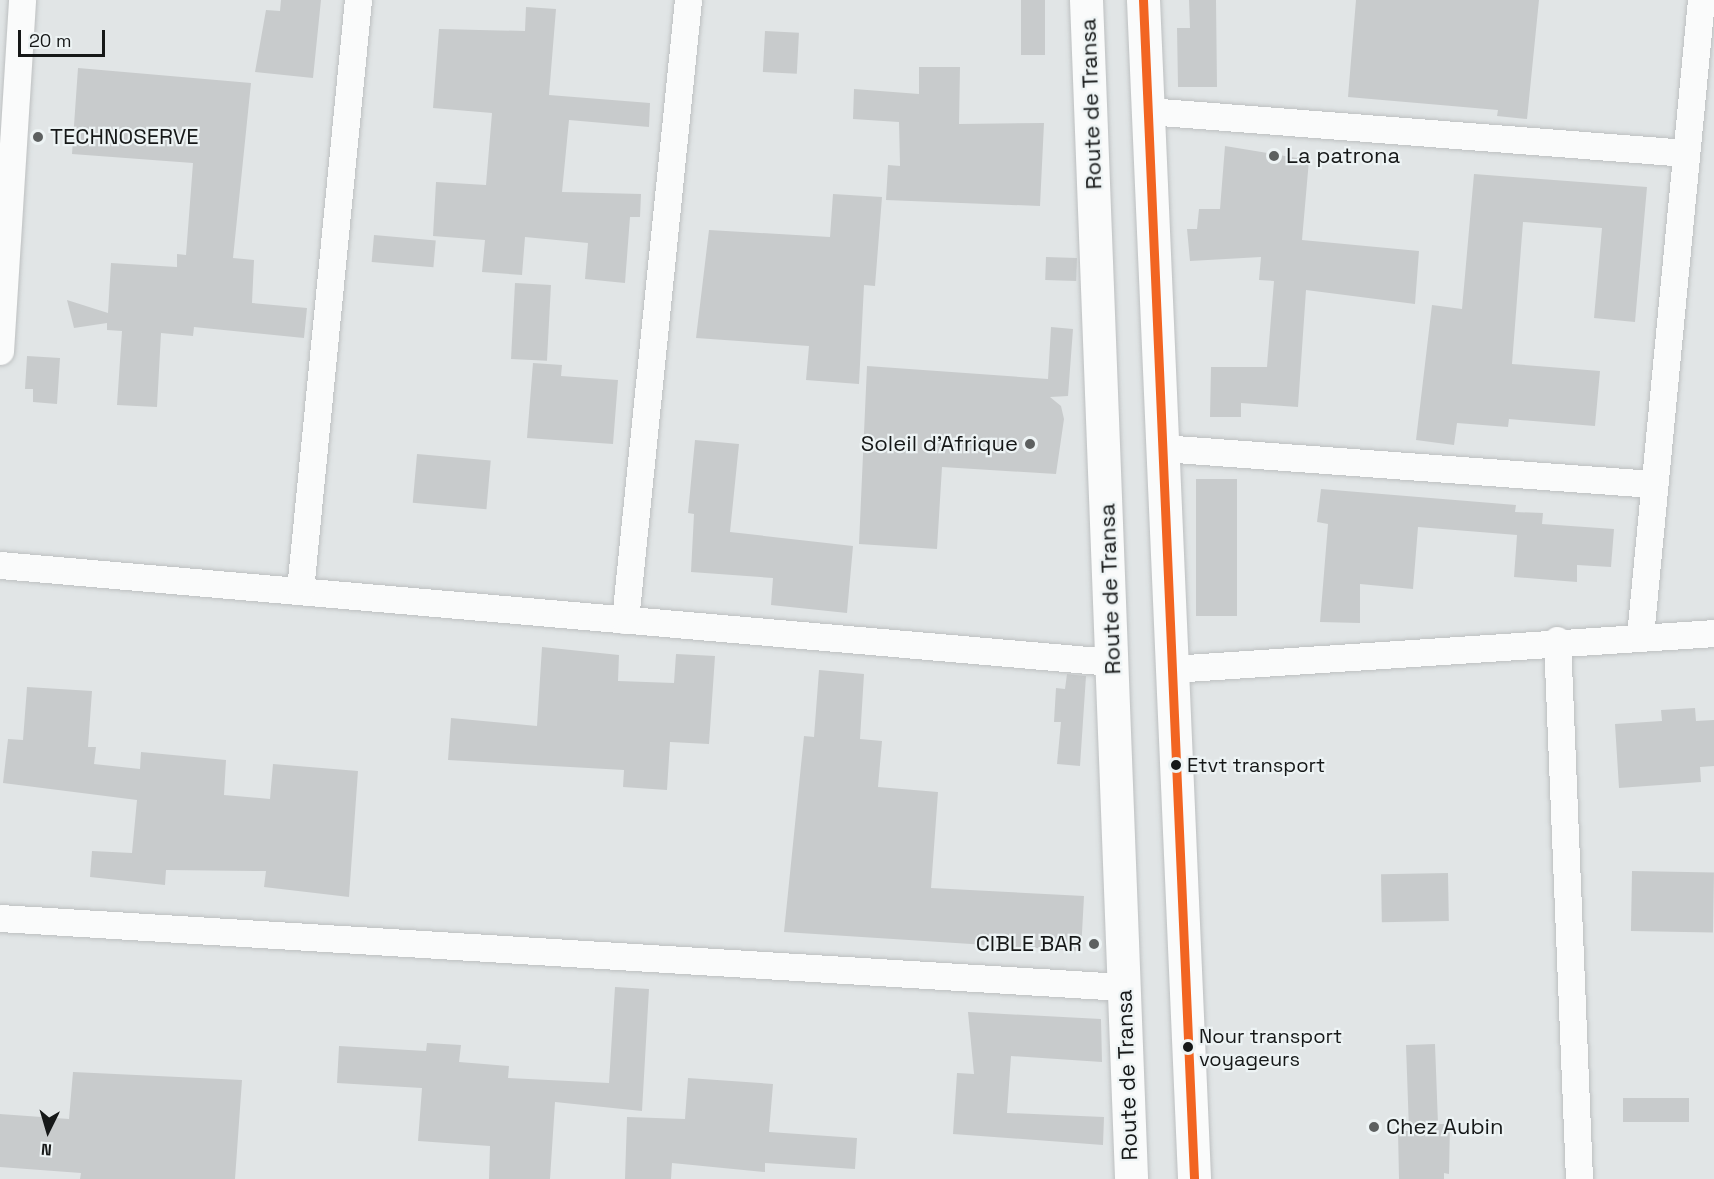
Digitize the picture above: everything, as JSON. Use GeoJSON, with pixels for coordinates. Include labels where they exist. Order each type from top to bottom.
{"type":"FeatureCollection","features":[{"type":"Feature","properties":{"kind":"main road","name":"Route de Transa"},"geometry":{"type":"LineString","coordinates":[[1086,0],[1131,1179]]}},
{"type":"Feature","properties":{"kind":"main road"},"geometry":{"type":"LineString","coordinates":[[1143,0],[1194,1179]]}},
{"type":"Feature","properties":{"kind":"street"},"geometry":{"type":"LineString","coordinates":[[0,351],[22,0]]}},
{"type":"Feature","properties":{"kind":"street"},"geometry":{"type":"LineString","coordinates":[[300,590],[358,0]]}},
{"type":"Feature","properties":{"kind":"street"},"geometry":{"type":"LineString","coordinates":[[625,620],[688,0]]}},
{"type":"Feature","properties":{"kind":"street"},"geometry":{"type":"LineString","coordinates":[[1640,636],[1701,0]]}},
{"type":"Feature","properties":{"kind":"street"},"geometry":{"type":"LineString","coordinates":[[1148,111],[1686,153]]}},
{"type":"Feature","properties":{"kind":"street"},"geometry":{"type":"LineString","coordinates":[[1162,448],[1654,484]]}},
{"type":"Feature","properties":{"kind":"street"},"geometry":{"type":"LineString","coordinates":[[0,565],[1112,662]]}},
{"type":"Feature","properties":{"kind":"street"},"geometry":{"type":"LineString","coordinates":[[1171,669],[1557,640],[1714,633]]}},
{"type":"Feature","properties":{"kind":"street"},"geometry":{"type":"LineString","coordinates":[[1557,640],[1579,1179]]}},
{"type":"Feature","properties":{"kind":"street"},"geometry":{"type":"LineString","coordinates":[[0,918],[1124,987]]}},
{"type":"Feature","properties":{"kind":"building"},"geometry":{"type":"Polygon","coordinates":[[[281,0],[321,0],[313,78],[255,72],[266,10],[280,11],[281,0]]]}},
{"type":"Feature","properties":{"kind":"building"},"geometry":{"type":"Polygon","coordinates":[[[1021,0],[1045,0],[1045,55],[1021,55],[1021,0]]]}},
{"type":"Feature","properties":{"kind":"building"},"geometry":{"type":"Polygon","coordinates":[[[1189,0],[1216,0],[1217,87],[1178,87],[1177,28],[1190,28],[1189,0]]]}},
{"type":"Feature","properties":{"kind":"building"},"geometry":{"type":"Polygon","coordinates":[[[1356,0],[1539,0],[1527,119],[1497,116],[1498,110],[1348,97],[1356,0]]]}},
{"type":"Feature","properties":{"kind":"building"},"geometry":{"type":"Polygon","coordinates":[[[526,7],[556,9],[549,95],[650,103],[649,127],[569,120],[562,192],[641,194],[640,217],[630,217],[625,283],[585,279],[588,243],[525,237],[522,275],[482,272],[485,240],[433,236],[436,182],[486,185],[492,113],[433,108],[439,29],[525,31],[526,7]]]}},
{"type":"Feature","properties":{"kind":"building"},"geometry":{"type":"Polygon","coordinates":[[[765,31],[799,33],[797,74],[763,72],[765,31]]]}},
{"type":"Feature","properties":{"kind":"building"},"geometry":{"type":"Polygon","coordinates":[[[919,67],[960,67],[959,124],[1044,123],[1040,206],[886,200],[888,165],[900,166],[899,122],[853,119],[854,89],[919,94],[919,67]]]}},
{"type":"Feature","properties":{"kind":"building"},"geometry":{"type":"Polygon","coordinates":[[[78,68],[251,83],[233,258],[254,260],[252,303],[307,308],[304,338],[194,327],[193,336],[161,333],[157,407],[117,405],[122,331],[107,330],[107,323],[74,328],[67,300],[108,313],[111,263],[177,267],[177,254],[186,255],[193,163],[72,154],[78,68]]]}},
{"type":"Feature","properties":{"kind":"building"},"geometry":{"type":"Polygon","coordinates":[[[1225,146],[1309,160],[1302,240],[1419,251],[1415,304],[1306,290],[1298,407],[1241,403],[1241,417],[1210,417],[1211,367],[1267,367],[1274,281],[1259,280],[1261,257],[1190,261],[1187,229],[1197,229],[1199,209],[1220,209],[1225,146]]]}},
{"type":"Feature","properties":{"kind":"building"},"geometry":{"type":"Polygon","coordinates":[[[1474,174],[1647,187],[1635,322],[1594,318],[1602,228],[1523,222],[1512,364],[1600,371],[1595,426],[1509,419],[1508,427],[1457,423],[1454,445],[1416,440],[1432,305],[1462,309],[1474,174]]]}},
{"type":"Feature","properties":{"kind":"building"},"geometry":{"type":"Polygon","coordinates":[[[833,194],[882,197],[875,286],[864,285],[859,384],[806,380],[809,346],[696,338],[709,230],[830,237],[833,194]]]}},
{"type":"Feature","properties":{"kind":"building"},"geometry":{"type":"Polygon","coordinates":[[[374,235],[436,240],[433,267],[372,262],[374,235]]]}},
{"type":"Feature","properties":{"kind":"building"},"geometry":{"type":"Polygon","coordinates":[[[1046,257],[1077,258],[1076,281],[1045,280],[1046,257]]]}},
{"type":"Feature","properties":{"kind":"building"},"geometry":{"type":"Polygon","coordinates":[[[515,283],[551,285],[547,361],[511,359],[515,283]]]}},
{"type":"Feature","properties":{"kind":"building"},"geometry":{"type":"Polygon","coordinates":[[[1051,327],[1073,329],[1068,396],[1050,397],[1061,406],[1064,419],[1056,474],[942,467],[937,549],[859,544],[867,366],[1048,379],[1051,327]]]}},
{"type":"Feature","properties":{"kind":"building"},"geometry":{"type":"Polygon","coordinates":[[[27,356],[60,358],[57,404],[33,402],[33,389],[25,389],[27,356]]]}},
{"type":"Feature","properties":{"kind":"building"},"geometry":{"type":"Polygon","coordinates":[[[533,363],[562,365],[561,376],[618,380],[613,444],[527,438],[533,363]]]}},
{"type":"Feature","properties":{"kind":"building"},"geometry":{"type":"Polygon","coordinates":[[[695,440],[739,444],[730,532],[853,546],[847,613],[771,605],[773,578],[691,572],[694,514],[688,513],[695,440]]]}},
{"type":"Feature","properties":{"kind":"building"},"geometry":{"type":"Polygon","coordinates":[[[417,454],[491,460],[486,509],[413,503],[417,454]]]}},
{"type":"Feature","properties":{"kind":"building"},"geometry":{"type":"Polygon","coordinates":[[[1196,479],[1237,479],[1237,616],[1196,616],[1196,479]]]}},
{"type":"Feature","properties":{"kind":"building"},"geometry":{"type":"Polygon","coordinates":[[[1321,489],[1516,505],[1515,512],[1543,513],[1542,524],[1614,529],[1611,567],[1577,565],[1577,582],[1514,577],[1517,535],[1418,527],[1413,589],[1360,584],[1360,623],[1320,622],[1328,524],[1317,522],[1321,489]]]}},
{"type":"Feature","properties":{"kind":"building"},"geometry":{"type":"Polygon","coordinates":[[[542,647],[619,655],[618,681],[674,683],[676,654],[715,656],[709,744],[670,742],[667,790],[623,787],[624,770],[448,760],[451,718],[537,726],[542,647]]]}},
{"type":"Feature","properties":{"kind":"building"},"geometry":{"type":"Polygon","coordinates":[[[819,670],[864,674],[860,739],[882,741],[878,787],[938,792],[931,888],[1084,896],[1081,951],[784,932],[804,736],[814,737],[819,670]]]}},
{"type":"Feature","properties":{"kind":"building"},"geometry":{"type":"Polygon","coordinates":[[[1067,674],[1086,676],[1080,766],[1057,764],[1061,722],[1054,722],[1056,688],[1065,689],[1067,674]]]}},
{"type":"Feature","properties":{"kind":"building"},"geometry":{"type":"Polygon","coordinates":[[[27,687],[92,691],[88,747],[96,747],[94,764],[140,769],[141,752],[226,760],[224,795],[270,799],[273,764],[358,771],[349,897],[264,887],[266,871],[166,870],[165,885],[90,877],[92,851],[132,853],[137,800],[3,783],[8,739],[23,740],[27,687]]]}},
{"type":"Feature","properties":{"kind":"building"},"geometry":{"type":"Polygon","coordinates":[[[1695,708],[1696,721],[1714,720],[1714,766],[1700,767],[1701,782],[1619,788],[1615,724],[1662,721],[1661,710],[1695,708]]]}},
{"type":"Feature","properties":{"kind":"building"},"geometry":{"type":"Polygon","coordinates":[[[1632,871],[1714,872],[1713,932],[1631,931],[1632,871]]]}},
{"type":"Feature","properties":{"kind":"building"},"geometry":{"type":"Polygon","coordinates":[[[1448,873],[1449,921],[1382,922],[1381,874],[1448,873]]]}},
{"type":"Feature","properties":{"kind":"building"},"geometry":{"type":"Polygon","coordinates":[[[615,987],[649,989],[642,1111],[555,1102],[550,1179],[489,1179],[490,1146],[418,1141],[422,1088],[337,1083],[339,1046],[426,1051],[427,1043],[461,1045],[459,1062],[509,1066],[508,1078],[609,1083],[615,987]]]}},
{"type":"Feature","properties":{"kind":"building"},"geometry":{"type":"Polygon","coordinates":[[[968,1012],[1101,1019],[1102,1062],[1011,1056],[1007,1113],[1104,1117],[1103,1145],[953,1134],[957,1073],[974,1074],[968,1012]]]}},
{"type":"Feature","properties":{"kind":"building"},"geometry":{"type":"Polygon","coordinates":[[[1435,1044],[1438,1124],[1450,1124],[1449,1174],[1444,1173],[1444,1179],[1399,1179],[1398,1131],[1409,1131],[1406,1045],[1435,1044]]]}},
{"type":"Feature","properties":{"kind":"building"},"geometry":{"type":"Polygon","coordinates":[[[73,1072],[242,1080],[235,1179],[80,1179],[81,1173],[0,1167],[0,1114],[69,1119],[73,1072]]]}},
{"type":"Feature","properties":{"kind":"building"},"geometry":{"type":"Polygon","coordinates":[[[688,1078],[773,1084],[769,1132],[857,1138],[855,1169],[765,1163],[765,1172],[672,1163],[671,1179],[625,1179],[627,1117],[685,1119],[688,1078]]]}},
{"type":"Feature","properties":{"kind":"building"},"geometry":{"type":"Polygon","coordinates":[[[1623,1098],[1689,1098],[1689,1122],[1623,1122],[1623,1098]]]}},
{"type":"Feature","properties":{"kind":"transit line"},"geometry":{"type":"LineString","coordinates":[[1143,0],[1194,1179]]}},
{"type":"Feature","properties":{"kind":"place","name":"TECHNOSERVE"},"geometry":{"type":"Point","coordinates":[38,137]}},
{"type":"Feature","properties":{"kind":"place","name":"La patrona"},"geometry":{"type":"Point","coordinates":[1274,156]}},
{"type":"Feature","properties":{"kind":"place","name":"Soleil d'Afrique"},"geometry":{"type":"Point","coordinates":[1030,444]}},
{"type":"Feature","properties":{"kind":"place","name":"Etvt transport"},"geometry":{"type":"Point","coordinates":[1176,765]}},
{"type":"Feature","properties":{"kind":"place","name":"CIBLE BAR"},"geometry":{"type":"Point","coordinates":[1094,944]}},
{"type":"Feature","properties":{"kind":"place","name":"Nour transport voyageurs"},"geometry":{"type":"Point","coordinates":[1188,1047]}},
{"type":"Feature","properties":{"kind":"place","name":"Chez Aubin"},"geometry":{"type":"Point","coordinates":[1374,1127]}}]}
